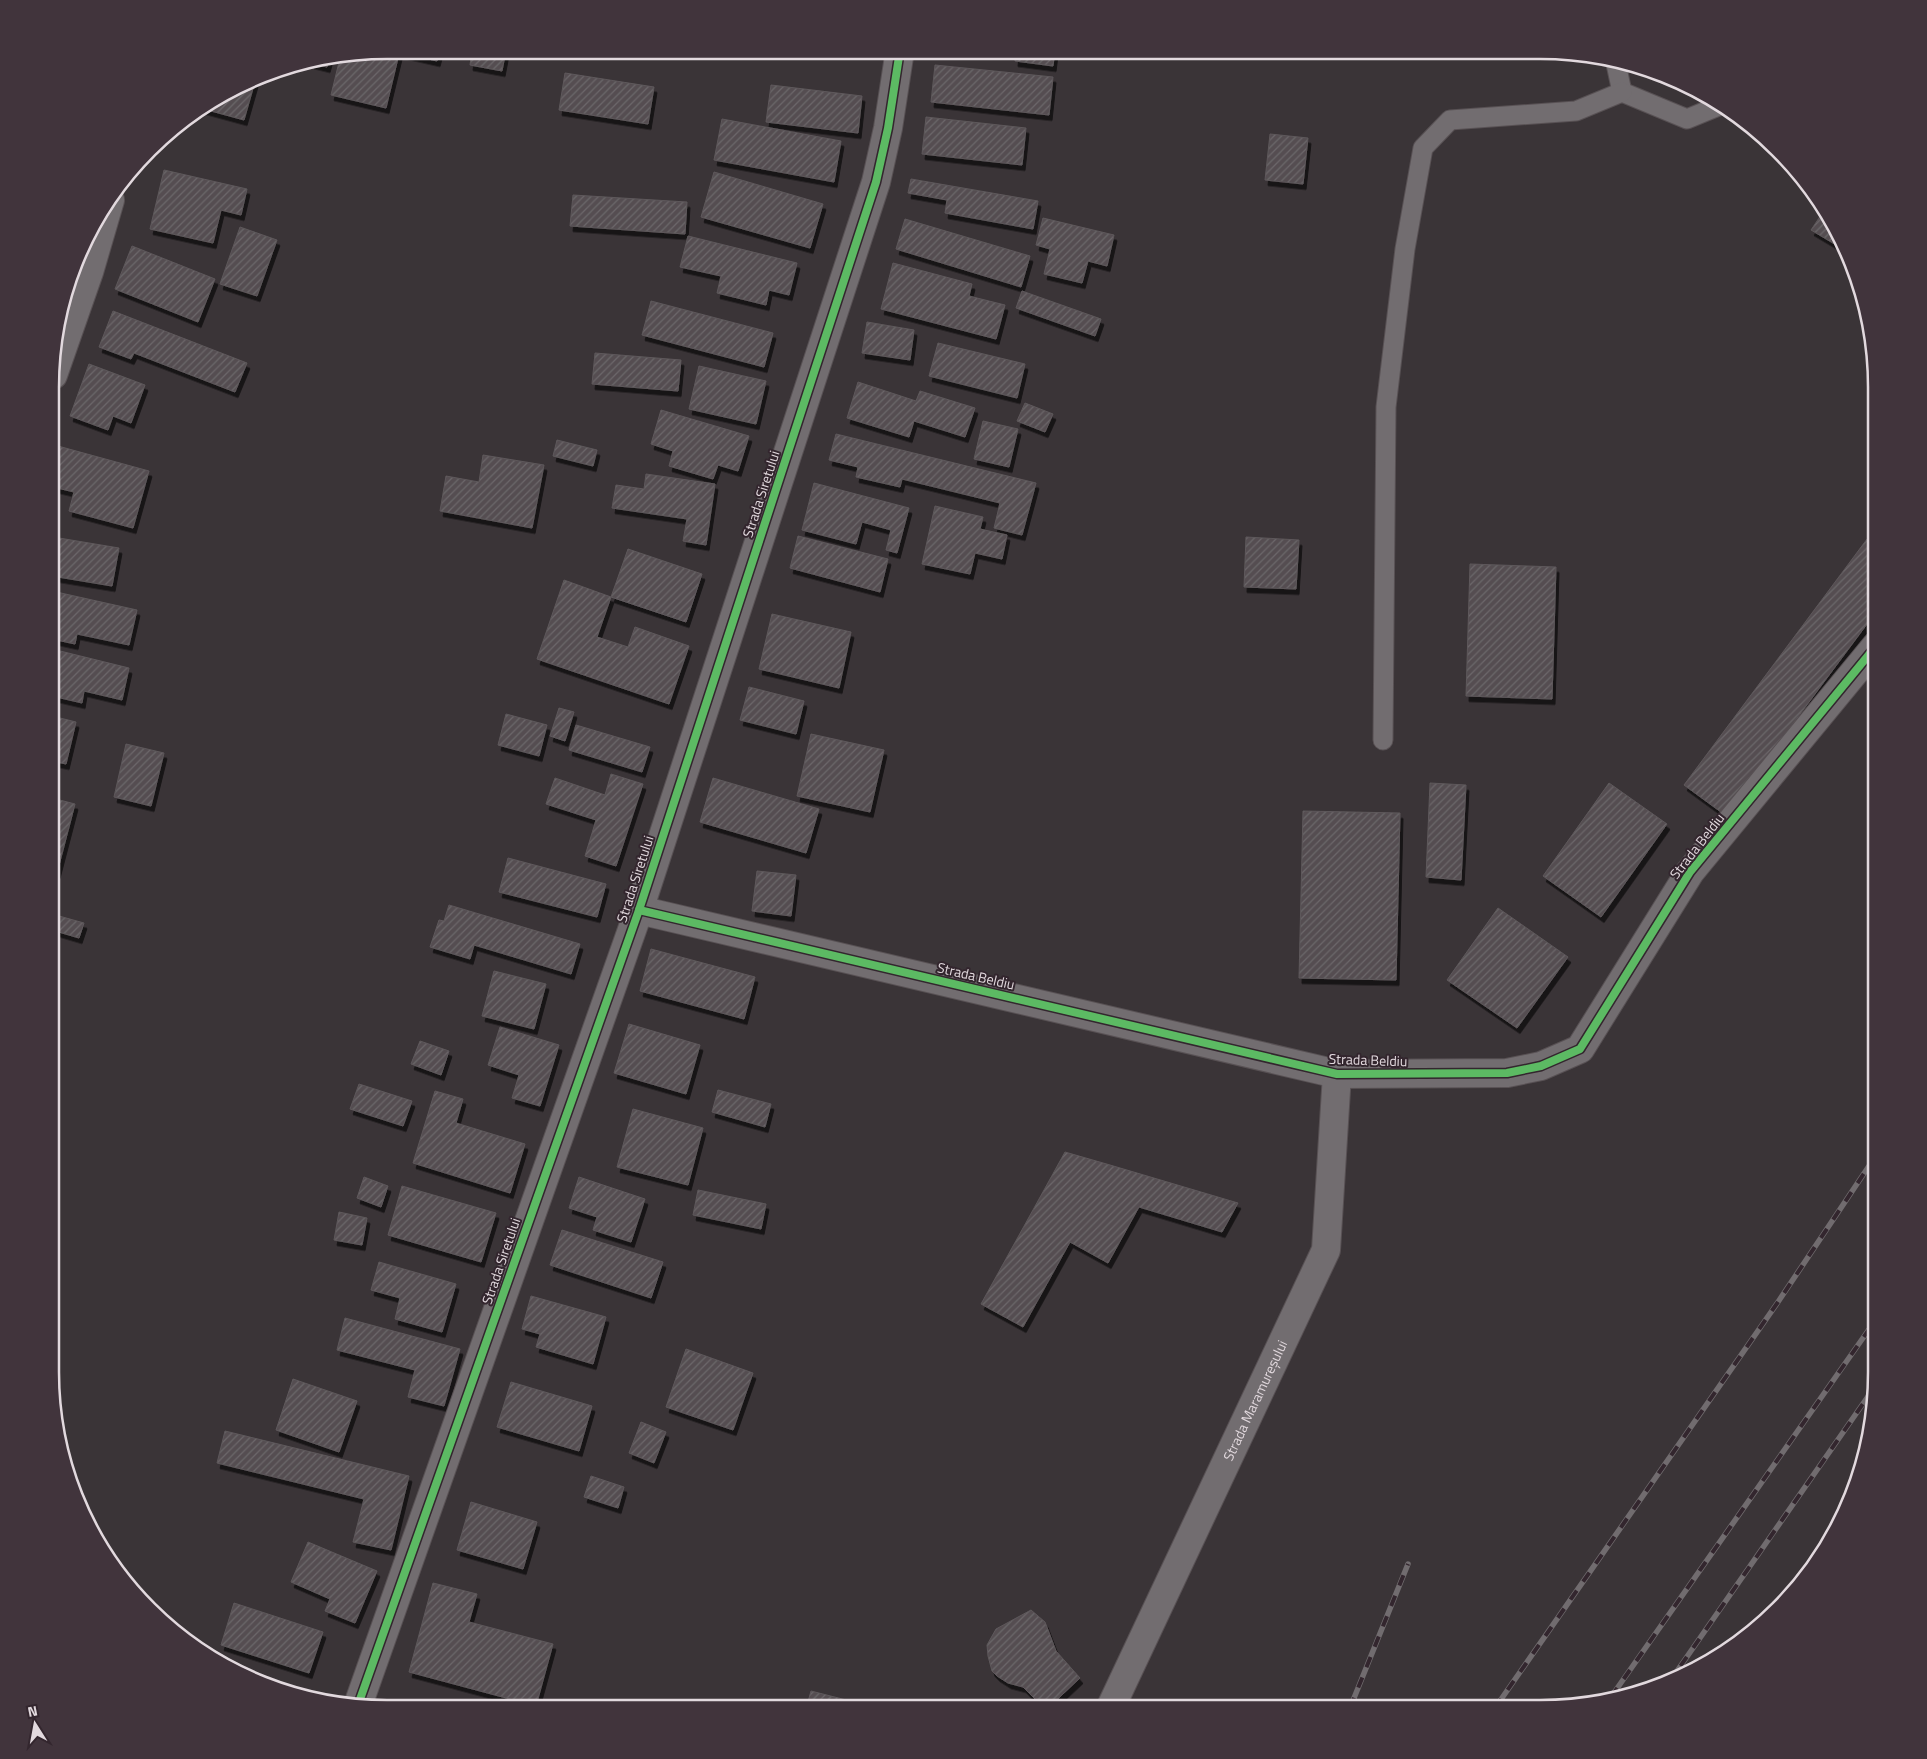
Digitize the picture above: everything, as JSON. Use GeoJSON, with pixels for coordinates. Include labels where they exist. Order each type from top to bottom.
{"type":"FeatureCollection","features":[{"type":"Feature","properties":{"kind":"street","name":"Strada Siretului"},"geometry":{"type":"LineString","coordinates":[[360,1699],[638,910],[876,182],[888,128],[899,59]]}},
{"type":"Feature","properties":{"kind":"street"},"geometry":{"type":"LineString","coordinates":[[63,337],[80,272],[89,251]]}},
{"type":"Feature","properties":{"kind":"street","name":"Strada Beldiu"},"geometry":{"type":"LineString","coordinates":[[638,910],[1337,1074],[1507,1073],[1541,1066],[1580,1049],[1690,872],[1868,656]]}},
{"type":"Feature","properties":{"kind":"street","name":"Strada Maramureșului"},"geometry":{"type":"LineString","coordinates":[[1114,1700],[1326,1250],[1337,1074]]}},
{"type":"Feature","properties":{"kind":"lane"},"geometry":{"type":"LineString","coordinates":[[1617,68],[1622,92]]}},
{"type":"Feature","properties":{"kind":"lane"},"geometry":{"type":"LineString","coordinates":[[1383,740],[1386,407],[1405,249],[1423,148],[1450,120],[1576,111],[1622,92],[1687,118],[1713,108]]}},
{"type":"Feature","properties":{"kind":"building"},"geometry":{"type":"Polygon","coordinates":[[[366,59],[398,59],[386,108],[331,95],[339,63],[366,59]]]}},
{"type":"Feature","properties":{"kind":"building"},"geometry":{"type":"Polygon","coordinates":[[[471,59],[504,59],[502,71],[470,65],[471,59]]]}},
{"type":"Feature","properties":{"kind":"building"},"geometry":{"type":"Polygon","coordinates":[[[1015,59],[1054,59],[1053,66],[1015,61],[1015,59]]]}},
{"type":"Feature","properties":{"kind":"building"},"geometry":{"type":"Polygon","coordinates":[[[935,65],[1053,77],[1049,115],[931,102],[935,65]]]}},
{"type":"Feature","properties":{"kind":"building"},"geometry":{"type":"Polygon","coordinates":[[[565,73],[654,87],[648,124],[559,110],[565,73]]]}},
{"type":"Feature","properties":{"kind":"building"},"geometry":{"type":"Polygon","coordinates":[[[771,85],[862,96],[858,133],[766,122],[771,85]]]}},
{"type":"Feature","properties":{"kind":"building"},"geometry":{"type":"Polygon","coordinates":[[[253,88],[244,120],[210,111],[253,88]]]}},
{"type":"Feature","properties":{"kind":"building"},"geometry":{"type":"Polygon","coordinates":[[[926,117],[1026,128],[1022,165],[922,154],[926,117]]]}},
{"type":"Feature","properties":{"kind":"building"},"geometry":{"type":"Polygon","coordinates":[[[722,119],[841,141],[834,182],[714,160],[722,119]]]}},
{"type":"Feature","properties":{"kind":"building"},"geometry":{"type":"Polygon","coordinates":[[[1270,134],[1308,138],[1303,184],[1265,180],[1270,134]]]}},
{"type":"Feature","properties":{"kind":"building"},"geometry":{"type":"Polygon","coordinates":[[[164,170],[247,189],[241,215],[221,210],[213,243],[150,229],[164,170]]]}},
{"type":"Feature","properties":{"kind":"building"},"geometry":{"type":"Polygon","coordinates":[[[714,172],[823,204],[810,248],[701,217],[714,172]]]}},
{"type":"Feature","properties":{"kind":"building"},"geometry":{"type":"Polygon","coordinates":[[[911,179],[1038,201],[1033,229],[945,213],[947,200],[908,193],[911,179]]]}},
{"type":"Feature","properties":{"kind":"building"},"geometry":{"type":"Polygon","coordinates":[[[573,195],[687,202],[685,234],[570,226],[573,195]]]}},
{"type":"Feature","properties":{"kind":"building"},"geometry":{"type":"Polygon","coordinates":[[[1820,216],[1835,244],[1811,230],[1820,216]]]}},
{"type":"Feature","properties":{"kind":"building"},"geometry":{"type":"Polygon","coordinates":[[[1043,218],[1114,235],[1107,266],[1088,261],[1082,283],[1044,274],[1050,249],[1036,245],[1043,218]]]}},
{"type":"Feature","properties":{"kind":"building"},"geometry":{"type":"Polygon","coordinates":[[[905,219],[1030,256],[1021,287],[896,249],[905,219]]]}},
{"type":"Feature","properties":{"kind":"building"},"geometry":{"type":"Polygon","coordinates":[[[240,227],[277,240],[257,296],[220,284],[240,227]]]}},
{"type":"Feature","properties":{"kind":"building"},"geometry":{"type":"Polygon","coordinates":[[[688,236],[797,263],[789,295],[769,290],[766,305],[717,293],[721,276],[680,267],[688,236]]]}},
{"type":"Feature","properties":{"kind":"building"},"geometry":{"type":"Polygon","coordinates":[[[132,246],[215,279],[198,322],[115,289],[132,246]]]}},
{"type":"Feature","properties":{"kind":"building"},"geometry":{"type":"Polygon","coordinates":[[[893,263],[972,284],[969,296],[1005,305],[996,339],[881,309],[893,263]]]}},
{"type":"Feature","properties":{"kind":"building"},"geometry":{"type":"Polygon","coordinates":[[[1022,291],[1101,319],[1095,336],[1016,308],[1022,291]]]}},
{"type":"Feature","properties":{"kind":"building"},"geometry":{"type":"Polygon","coordinates":[[[651,301],[773,333],[764,367],[642,335],[651,301]]]}},
{"type":"Feature","properties":{"kind":"building"},"geometry":{"type":"Polygon","coordinates":[[[113,311],[247,363],[235,392],[134,353],[131,359],[99,347],[113,311]]]}},
{"type":"Feature","properties":{"kind":"building"},"geometry":{"type":"Polygon","coordinates":[[[867,322],[914,330],[910,360],[862,353],[867,322]]]}},
{"type":"Feature","properties":{"kind":"building"},"geometry":{"type":"Polygon","coordinates":[[[938,343],[1025,364],[1017,398],[929,376],[938,343]]]}},
{"type":"Feature","properties":{"kind":"building"},"geometry":{"type":"Polygon","coordinates":[[[595,353],[681,360],[678,391],[592,384],[595,353]]]}},
{"type":"Feature","properties":{"kind":"building"},"geometry":{"type":"Polygon","coordinates":[[[89,364],[145,385],[131,423],[113,416],[108,430],[70,416],[89,364]]]}},
{"type":"Feature","properties":{"kind":"building"},"geometry":{"type":"Polygon","coordinates":[[[699,366],[766,381],[756,424],[689,409],[699,366]]]}},
{"type":"Feature","properties":{"kind":"building"},"geometry":{"type":"Polygon","coordinates":[[[858,382],[916,401],[920,391],[975,408],[965,437],[914,421],[909,437],[847,418],[858,382]]]}},
{"type":"Feature","properties":{"kind":"building"},"geometry":{"type":"Polygon","coordinates":[[[1025,403],[1053,414],[1045,432],[1017,421],[1025,403]]]}},
{"type":"Feature","properties":{"kind":"building"},"geometry":{"type":"Polygon","coordinates":[[[661,410],[749,436],[738,471],[718,465],[713,479],[669,466],[673,451],[651,444],[661,410]]]}},
{"type":"Feature","properties":{"kind":"building"},"geometry":{"type":"Polygon","coordinates":[[[983,421],[1018,429],[1009,467],[974,459],[983,421]]]}},
{"type":"Feature","properties":{"kind":"building"},"geometry":{"type":"Polygon","coordinates":[[[836,434],[1036,483],[1022,535],[994,528],[1000,503],[902,479],[900,487],[856,477],[858,467],[829,460],[836,434]]]}},
{"type":"Feature","properties":{"kind":"building"},"geometry":{"type":"Polygon","coordinates":[[[557,440],[597,450],[593,466],[553,456],[557,440]]]}},
{"type":"Feature","properties":{"kind":"building"},"geometry":{"type":"Polygon","coordinates":[[[59,446],[149,471],[133,528],[69,511],[74,492],[59,488],[59,446]]]}},
{"type":"Feature","properties":{"kind":"building"},"geometry":{"type":"Polygon","coordinates":[[[483,455],[544,465],[532,528],[440,511],[446,476],[479,482],[483,455]]]}},
{"type":"Feature","properties":{"kind":"building"},"geometry":{"type":"Polygon","coordinates":[[[646,474],[715,484],[706,545],[683,541],[687,519],[612,508],[616,485],[644,489],[646,474]]]}},
{"type":"Feature","properties":{"kind":"building"},"geometry":{"type":"Polygon","coordinates":[[[814,483],[909,508],[897,553],[886,550],[891,530],[862,522],[856,544],[802,530],[814,483]]]}},
{"type":"Feature","properties":{"kind":"building"},"geometry":{"type":"Polygon","coordinates":[[[935,506],[983,517],[980,529],[1007,535],[1002,559],[975,553],[970,574],[922,564],[935,506]]]}},
{"type":"Feature","properties":{"kind":"building"},"geometry":{"type":"Polygon","coordinates":[[[798,536],[888,559],[880,592],[790,568],[798,536]]]}},
{"type":"Feature","properties":{"kind":"building"},"geometry":{"type":"Polygon","coordinates":[[[1246,537],[1299,540],[1296,589],[1244,587],[1246,537]]]}},
{"type":"Feature","properties":{"kind":"building"},"geometry":{"type":"Polygon","coordinates":[[[59,538],[119,548],[112,586],[59,577],[59,538]]]}},
{"type":"Feature","properties":{"kind":"building"},"geometry":{"type":"Polygon","coordinates":[[[1868,538],[1868,623],[1725,815],[1684,785],[1868,538]]]}},
{"type":"Feature","properties":{"kind":"building"},"geometry":{"type":"Polygon","coordinates":[[[628,549],[702,574],[686,622],[611,597],[628,549]]]}},
{"type":"Feature","properties":{"kind":"building"},"geometry":{"type":"Polygon","coordinates":[[[1470,564],[1556,567],[1552,699],[1466,696],[1470,564]]]}},
{"type":"Feature","properties":{"kind":"building"},"geometry":{"type":"Polygon","coordinates":[[[564,580],[611,597],[597,637],[628,647],[635,627],[689,646],[669,704],[537,659],[564,580]]]}},
{"type":"Feature","properties":{"kind":"building"},"geometry":{"type":"Polygon","coordinates":[[[59,593],[137,610],[129,645],[77,634],[75,644],[59,641],[59,593]]]}},
{"type":"Feature","properties":{"kind":"building"},"geometry":{"type":"Polygon","coordinates":[[[772,614],[851,632],[839,688],[759,669],[772,614]]]}},
{"type":"Feature","properties":{"kind":"building"},"geometry":{"type":"Polygon","coordinates":[[[59,651],[129,668],[122,700],[84,691],[82,703],[59,698],[59,651]]]}},
{"type":"Feature","properties":{"kind":"building"},"geometry":{"type":"Polygon","coordinates":[[[749,687],[804,701],[796,734],[740,720],[749,687]]]}},
{"type":"Feature","properties":{"kind":"building"},"geometry":{"type":"Polygon","coordinates":[[[559,708],[574,712],[565,741],[550,736],[559,708]]]}},
{"type":"Feature","properties":{"kind":"building"},"geometry":{"type":"Polygon","coordinates":[[[506,714],[547,725],[539,756],[498,745],[506,714]]]}},
{"type":"Feature","properties":{"kind":"building"},"geometry":{"type":"Polygon","coordinates":[[[59,718],[76,722],[66,764],[59,762],[59,718]]]}},
{"type":"Feature","properties":{"kind":"building"},"geometry":{"type":"Polygon","coordinates":[[[576,725],[650,747],[642,772],[569,750],[576,725]]]}},
{"type":"Feature","properties":{"kind":"building"},"geometry":{"type":"Polygon","coordinates":[[[811,734],[884,750],[870,812],[797,796],[811,734]]]}},
{"type":"Feature","properties":{"kind":"building"},"geometry":{"type":"Polygon","coordinates":[[[126,744],[164,753],[151,806],[114,797],[126,744]]]}},
{"type":"Feature","properties":{"kind":"building"},"geometry":{"type":"Polygon","coordinates":[[[611,774],[643,784],[616,866],[585,856],[596,820],[546,804],[555,778],[605,795],[611,774]]]}},
{"type":"Feature","properties":{"kind":"building"},"geometry":{"type":"Polygon","coordinates":[[[713,778],[819,809],[806,853],[700,822],[713,778]]]}},
{"type":"Feature","properties":{"kind":"building"},"geometry":{"type":"Polygon","coordinates":[[[1430,783],[1466,785],[1461,880],[1426,877],[1430,783]]]}},
{"type":"Feature","properties":{"kind":"building"},"geometry":{"type":"Polygon","coordinates":[[[1609,783],[1667,824],[1601,917],[1543,876],[1609,783]]]}},
{"type":"Feature","properties":{"kind":"building"},"geometry":{"type":"Polygon","coordinates":[[[59,800],[75,804],[59,865],[59,800]]]}},
{"type":"Feature","properties":{"kind":"building"},"geometry":{"type":"Polygon","coordinates":[[[1303,811],[1400,813],[1396,980],[1299,978],[1303,811]]]}},
{"type":"Feature","properties":{"kind":"building"},"geometry":{"type":"Polygon","coordinates":[[[508,858],[606,884],[597,917],[499,892],[508,858]]]}},
{"type":"Feature","properties":{"kind":"building"},"geometry":{"type":"Polygon","coordinates":[[[757,871],[796,875],[791,916],[752,911],[757,871]]]}},
{"type":"Feature","properties":{"kind":"building"},"geometry":{"type":"Polygon","coordinates":[[[449,905],[580,944],[571,974],[474,945],[470,959],[430,947],[439,920],[444,921],[449,905]]]}},
{"type":"Feature","properties":{"kind":"building"},"geometry":{"type":"Polygon","coordinates":[[[1498,908],[1568,957],[1517,1028],[1447,980],[1498,908]]]}},
{"type":"Feature","properties":{"kind":"building"},"geometry":{"type":"Polygon","coordinates":[[[59,916],[84,923],[79,938],[59,932],[59,916]]]}},
{"type":"Feature","properties":{"kind":"building"},"geometry":{"type":"Polygon","coordinates":[[[651,949],[755,977],[744,1019],[640,991],[651,949]]]}},
{"type":"Feature","properties":{"kind":"building"},"geometry":{"type":"Polygon","coordinates":[[[494,971],[546,984],[534,1029],[482,1016],[494,971]]]}},
{"type":"Feature","properties":{"kind":"building"},"geometry":{"type":"Polygon","coordinates":[[[629,1024],[700,1045],[686,1094],[614,1073],[629,1024]]]}},
{"type":"Feature","properties":{"kind":"building"},"geometry":{"type":"Polygon","coordinates":[[[500,1027],[559,1045],[540,1106],[512,1098],[519,1075],[488,1065],[500,1027]]]}},
{"type":"Feature","properties":{"kind":"building"},"geometry":{"type":"Polygon","coordinates":[[[420,1041],[449,1051],[441,1075],[411,1064],[420,1041]]]}},
{"type":"Feature","properties":{"kind":"building"},"geometry":{"type":"Polygon","coordinates":[[[359,1084],[412,1101],[403,1126],[350,1109],[359,1084]]]}},
{"type":"Feature","properties":{"kind":"building"},"geometry":{"type":"Polygon","coordinates":[[[718,1090],[771,1104],[765,1127],[712,1112],[718,1090]]]}},
{"type":"Feature","properties":{"kind":"building"},"geometry":{"type":"Polygon","coordinates":[[[435,1091],[463,1099],[456,1123],[525,1144],[510,1193],[413,1163],[435,1091]]]}},
{"type":"Feature","properties":{"kind":"building"},"geometry":{"type":"Polygon","coordinates":[[[633,1109],[703,1128],[688,1185],[617,1167],[633,1109]]]}},
{"type":"Feature","properties":{"kind":"building"},"geometry":{"type":"Polygon","coordinates":[[[1065,1152],[1238,1203],[1222,1232],[1139,1207],[1108,1263],[1070,1242],[1023,1327],[981,1304],[1065,1152]]]}},
{"type":"Feature","properties":{"kind":"building"},"geometry":{"type":"Polygon","coordinates":[[[364,1177],[388,1186],[381,1207],[357,1198],[364,1177]]]}},
{"type":"Feature","properties":{"kind":"building"},"geometry":{"type":"Polygon","coordinates":[[[579,1177],[645,1199],[631,1242],[593,1230],[597,1217],[569,1208],[579,1177]]]}},
{"type":"Feature","properties":{"kind":"building"},"geometry":{"type":"Polygon","coordinates":[[[402,1186],[496,1213],[481,1262],[388,1235],[402,1186]]]}},
{"type":"Feature","properties":{"kind":"building"},"geometry":{"type":"Polygon","coordinates":[[[698,1190],[766,1204],[761,1229],[693,1215],[698,1190]]]}},
{"type":"Feature","properties":{"kind":"building"},"geometry":{"type":"Polygon","coordinates":[[[339,1212],[367,1218],[362,1245],[334,1240],[339,1212]]]}},
{"type":"Feature","properties":{"kind":"building"},"geometry":{"type":"Polygon","coordinates":[[[562,1230],[663,1262],[651,1298],[550,1265],[562,1230]]]}},
{"type":"Feature","properties":{"kind":"building"},"geometry":{"type":"Polygon","coordinates":[[[379,1262],[456,1284],[442,1332],[395,1319],[400,1298],[371,1290],[379,1262]]]}},
{"type":"Feature","properties":{"kind":"building"},"geometry":{"type":"Polygon","coordinates":[[[531,1296],[606,1317],[593,1364],[536,1347],[540,1334],[522,1329],[531,1296]]]}},
{"type":"Feature","properties":{"kind":"building"},"geometry":{"type":"Polygon","coordinates":[[[345,1318],[460,1349],[444,1406],[408,1397],[415,1370],[337,1350],[345,1318]]]}},
{"type":"Feature","properties":{"kind":"building"},"geometry":{"type":"Polygon","coordinates":[[[686,1349],[753,1373],[733,1430],[666,1407],[686,1349]]]}},
{"type":"Feature","properties":{"kind":"building"},"geometry":{"type":"Polygon","coordinates":[[[293,1379],[357,1401],[339,1452],[276,1430],[293,1379]]]}},
{"type":"Feature","properties":{"kind":"building"},"geometry":{"type":"Polygon","coordinates":[[[511,1382],[592,1406],[579,1451],[497,1427],[511,1382]]]}},
{"type":"Feature","properties":{"kind":"building"},"geometry":{"type":"Polygon","coordinates":[[[641,1422],[666,1432],[654,1463],[629,1453],[641,1422]]]}},
{"type":"Feature","properties":{"kind":"building"},"geometry":{"type":"Polygon","coordinates":[[[225,1431],[409,1476],[391,1550],[353,1542],[364,1499],[217,1463],[225,1431]]]}},
{"type":"Feature","properties":{"kind":"building"},"geometry":{"type":"Polygon","coordinates":[[[591,1476],[624,1487],[618,1508],[584,1497],[591,1476]]]}},
{"type":"Feature","properties":{"kind":"building"},"geometry":{"type":"Polygon","coordinates":[[[471,1502],[537,1522],[523,1569],[457,1550],[471,1502]]]}},
{"type":"Feature","properties":{"kind":"building"},"geometry":{"type":"Polygon","coordinates":[[[308,1542],[377,1571],[355,1623],[325,1611],[330,1599],[291,1582],[308,1542]]]}},
{"type":"Feature","properties":{"kind":"building"},"geometry":{"type":"Polygon","coordinates":[[[433,1583],[477,1594],[469,1622],[553,1644],[538,1700],[514,1700],[409,1672],[433,1583]]]}},
{"type":"Feature","properties":{"kind":"building"},"geometry":{"type":"Polygon","coordinates":[[[234,1603],[323,1632],[309,1673],[221,1645],[234,1603]]]}},
{"type":"Feature","properties":{"kind":"building"},"geometry":{"type":"Polygon","coordinates":[[[1031,1610],[1045,1622],[1056,1651],[1080,1678],[1057,1700],[1036,1700],[1023,1687],[1008,1683],[992,1671],[987,1645],[996,1629],[1031,1610]]]}},
{"type":"Feature","properties":{"kind":"building"},"geometry":{"type":"Polygon","coordinates":[[[811,1691],[846,1700],[808,1700],[811,1691]]]}},
{"type":"Feature","properties":{"kind":"railway"},"geometry":{"type":"LineString","coordinates":[[1501,1700],[1778,1302],[1868,1167]]}},
{"type":"Feature","properties":{"kind":"railway"},"geometry":{"type":"LineString","coordinates":[[1615,1691],[1868,1331]]}},
{"type":"Feature","properties":{"kind":"railway"},"geometry":{"type":"LineString","coordinates":[[1678,1669],[1867,1397]]}},
{"type":"Feature","properties":{"kind":"railway"},"geometry":{"type":"LineString","coordinates":[[1353,1700],[1408,1564]]}},
{"type":"Feature","properties":{"kind":"cycle path"},"geometry":{"type":"LineString","coordinates":[[360,1699],[639,910],[876,182],[888,128],[899,59]]}},
{"type":"Feature","properties":{"kind":"cycle path"},"geometry":{"type":"LineString","coordinates":[[639,910],[1337,1074],[1507,1073],[1541,1066],[1580,1049],[1690,872],[1868,656]]}}]}
